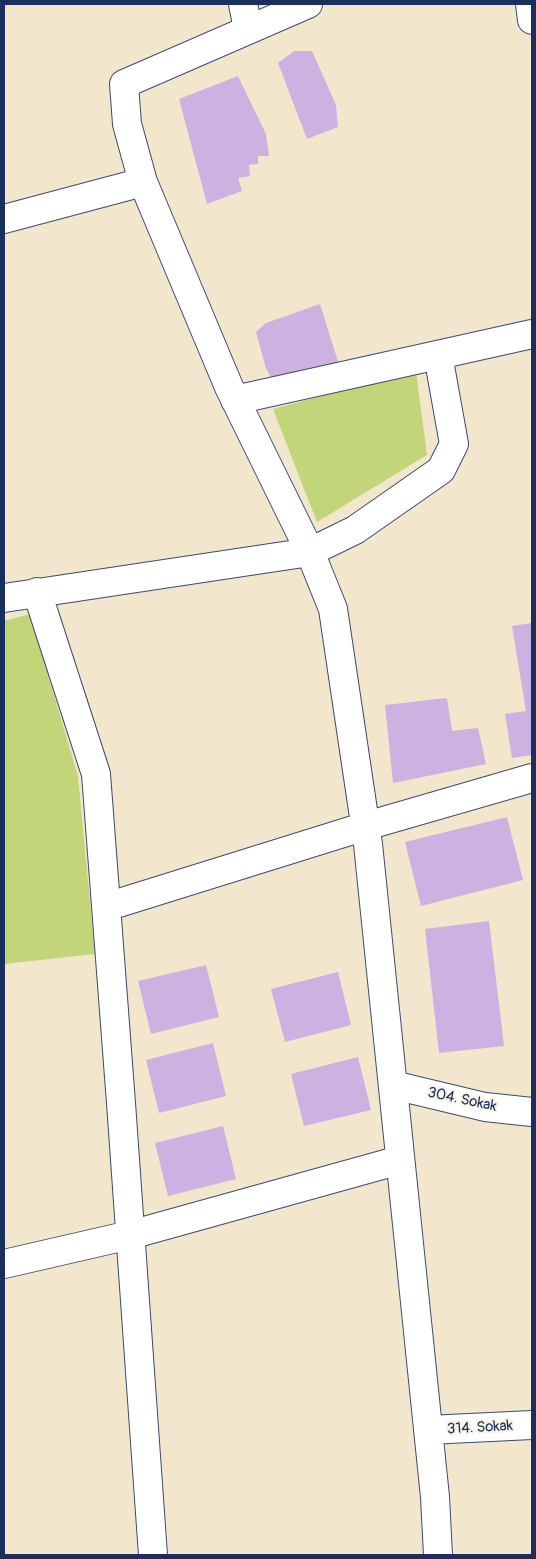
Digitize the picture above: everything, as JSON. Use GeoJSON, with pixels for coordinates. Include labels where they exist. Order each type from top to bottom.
{"type":"FeatureCollection","features":[{"type":"Feature","properties":{"kind":"street"},"geometry":{"type":"LineString","coordinates":[[308,4],[246,16],[124,84],[127,124],[143,182],[235,400],[310,552],[333,609],[366,826],[435,1497],[438,1555]]}},
{"type":"Feature","properties":{"kind":"street"},"geometry":{"type":"LineString","coordinates":[[530,4],[532,20]]}},
{"type":"Feature","properties":{"kind":"street"},"geometry":{"type":"LineString","coordinates":[[4,219],[143,182]]}},
{"type":"Feature","properties":{"kind":"street"},"geometry":{"type":"LineString","coordinates":[[235,400],[532,334]]}},
{"type":"Feature","properties":{"kind":"street"},"geometry":{"type":"LineString","coordinates":[[4,598],[310,552],[355,530],[441,470],[454,444],[438,354]]}},
{"type":"Feature","properties":{"kind":"street"},"geometry":{"type":"LineString","coordinates":[[37,592],[96,774],[153,1555]]}},
{"type":"Feature","properties":{"kind":"street"},"geometry":{"type":"LineString","coordinates":[[106,907],[366,826],[532,778]]}},
{"type":"Feature","properties":{"kind":"street","name":"304. Sokak"},"geometry":{"type":"LineString","coordinates":[[393,1085],[485,1107],[532,1112]]}},
{"type":"Feature","properties":{"kind":"street"},"geometry":{"type":"LineString","coordinates":[[4,1264],[130,1235],[400,1160]]}},
{"type":"Feature","properties":{"kind":"street","name":"314. Sokak"},"geometry":{"type":"LineString","coordinates":[[428,1430],[532,1425]]}},
{"type":"Feature","properties":{"kind":"green space"},"geometry":{"type":"Polygon","coordinates":[[[416,371],[427,455],[317,522],[273,409],[416,371]]]}},
{"type":"Feature","properties":{"kind":"green space"},"geometry":{"type":"Polygon","coordinates":[[[30,614],[78,776],[95,954],[4,964],[4,621],[30,614]]]}},
{"type":"Feature","properties":{"kind":"building"},"geometry":{"type":"Polygon","coordinates":[[[294,51],[312,51],[336,105],[338,127],[307,139],[278,63],[294,51]]]}},
{"type":"Feature","properties":{"kind":"building"},"geometry":{"type":"Polygon","coordinates":[[[238,76],[266,134],[269,156],[258,156],[258,164],[249,165],[250,176],[238,178],[242,191],[207,204],[179,99],[238,76]]]}},
{"type":"Feature","properties":{"kind":"building"},"geometry":{"type":"Polygon","coordinates":[[[320,304],[339,365],[275,385],[266,368],[256,332],[266,323],[320,304]]]}},
{"type":"Feature","properties":{"kind":"building"},"geometry":{"type":"Polygon","coordinates":[[[532,623],[532,755],[512,758],[505,714],[526,711],[512,626],[532,623]]]}},
{"type":"Feature","properties":{"kind":"building"},"geometry":{"type":"Polygon","coordinates":[[[447,698],[452,731],[478,728],[486,764],[393,783],[385,705],[447,698]]]}},
{"type":"Feature","properties":{"kind":"building"},"geometry":{"type":"Polygon","coordinates":[[[507,817],[523,880],[421,906],[405,842],[507,817]]]}},
{"type":"Feature","properties":{"kind":"building"},"geometry":{"type":"Polygon","coordinates":[[[489,921],[504,1046],[439,1053],[425,929],[489,921]]]}},
{"type":"Feature","properties":{"kind":"building"},"geometry":{"type":"Polygon","coordinates":[[[206,965],[219,1017],[151,1034],[138,981],[206,965]]]}},
{"type":"Feature","properties":{"kind":"building"},"geometry":{"type":"Polygon","coordinates":[[[338,972],[351,1025],[285,1042],[271,989],[338,972]]]}},
{"type":"Feature","properties":{"kind":"building"},"geometry":{"type":"Polygon","coordinates":[[[213,1043],[226,1096],[159,1113],[146,1060],[213,1043]]]}},
{"type":"Feature","properties":{"kind":"building"},"geometry":{"type":"Polygon","coordinates":[[[358,1057],[371,1110],[304,1126],[291,1074],[358,1057]]]}},
{"type":"Feature","properties":{"kind":"building"},"geometry":{"type":"Polygon","coordinates":[[[223,1126],[236,1179],[168,1196],[155,1143],[223,1126]]]}}]}
